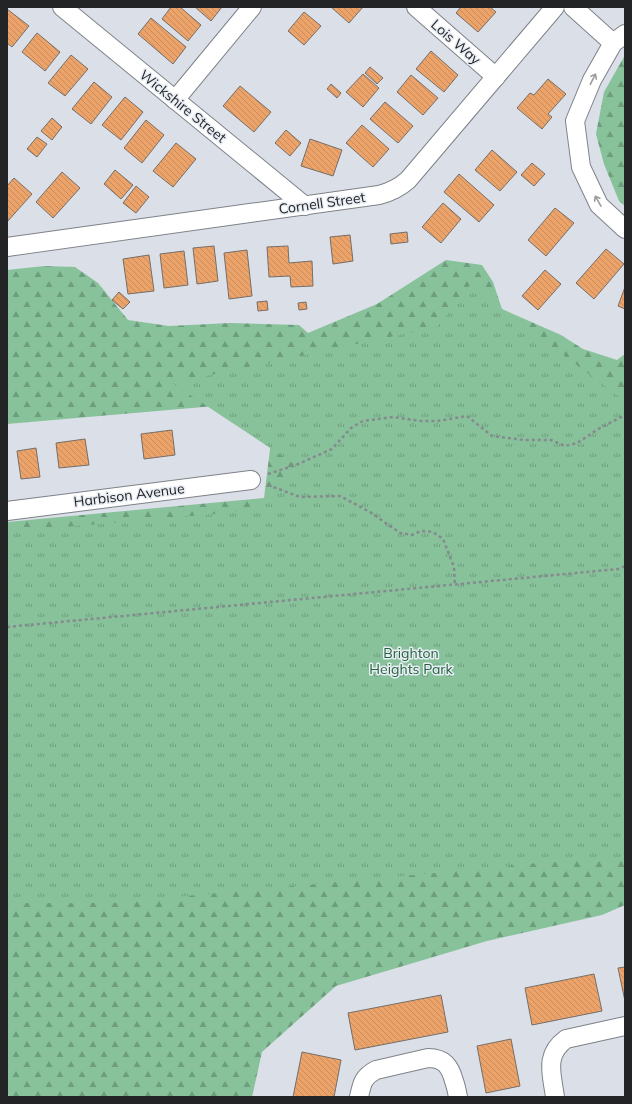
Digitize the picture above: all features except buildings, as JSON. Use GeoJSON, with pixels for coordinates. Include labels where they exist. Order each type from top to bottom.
{"type":"FeatureCollection","features":[{"type":"Feature","properties":{"kind":"street","name":"Wickshire Street"},"geometry":{"type":"LineString","coordinates":[[62,7],[305,206]]}},
{"type":"Feature","properties":{"kind":"street"},"geometry":{"type":"LineString","coordinates":[[175,100],[252,7]]}},
{"type":"Feature","properties":{"kind":"street","name":"Lois Way"},"geometry":{"type":"LineString","coordinates":[[416,7],[496,77]]}},
{"type":"Feature","properties":{"kind":"street","name":"Cornell Street"},"geometry":{"type":"LineString","coordinates":[[7,247],[389,193],[408,180],[555,7]]}},
{"type":"Feature","properties":{"kind":"street"},"geometry":{"type":"LineString","coordinates":[[573,7],[619,39],[592,80],[575,121],[581,167],[599,205],[625,229]]}},
{"type":"Feature","properties":{"kind":"street","name":"Harbison Avenue"},"geometry":{"type":"LineString","coordinates":[[7,511],[250,480]]}},
{"type":"Feature","properties":{"kind":"street"},"geometry":{"type":"LineString","coordinates":[[555,1097],[551,1065],[552,1057],[560,1044],[566,1039],[625,1026]]}},
{"type":"Feature","properties":{"kind":"street"},"geometry":{"type":"LineString","coordinates":[[359,1097],[364,1080],[369,1074],[376,1070],[428,1058],[435,1058],[442,1061],[452,1072],[458,1097]]}},
{"type":"Feature","properties":{"kind":"path"},"geometry":{"type":"LineString","coordinates":[[250,480],[296,465],[332,449],[351,428],[363,421],[393,417],[438,422],[467,416],[492,436],[524,440],[551,440],[564,446],[577,443],[600,428],[625,416]]}},
{"type":"Feature","properties":{"kind":"path"},"geometry":{"type":"LineString","coordinates":[[250,480],[271,485],[300,497],[340,496],[370,512],[400,533],[412,535],[421,531],[433,532],[442,540],[454,567],[455,585]]}},
{"type":"Feature","properties":{"kind":"path"},"geometry":{"type":"LineString","coordinates":[[7,627],[618,569],[625,566]]}},
{"type":"Feature","properties":{"kind":"green space"},"geometry":{"type":"Polygon","coordinates":[[[625,55],[625,206],[619,201],[604,164],[596,134],[604,92],[625,55]]]}},
{"type":"Feature","properties":{"kind":"green space"},"geometry":{"type":"Polygon","coordinates":[[[446,260],[482,265],[493,282],[502,309],[561,335],[583,349],[617,360],[625,354],[625,641],[7,685],[7,522],[264,498],[271,441],[215,406],[7,424],[7,270],[44,266],[75,267],[98,283],[128,320],[169,326],[230,323],[299,325],[308,333],[377,304],[446,260]]]}},
{"type":"Feature","properties":{"kind":"green space","name":"Brighton Heights Park"},"geometry":{"type":"Polygon","coordinates":[[[470,285],[625,401],[625,857],[552,862],[111,903],[7,903],[7,532],[260,510],[296,465],[172,383],[437,327],[470,285]]]}},
{"type":"Feature","properties":{"kind":"green space"},"geometry":{"type":"Polygon","coordinates":[[[7,732],[625,785],[625,905],[602,915],[487,941],[336,986],[262,1052],[252,1097],[12,1097],[7,1095],[7,732]]]}}]}
